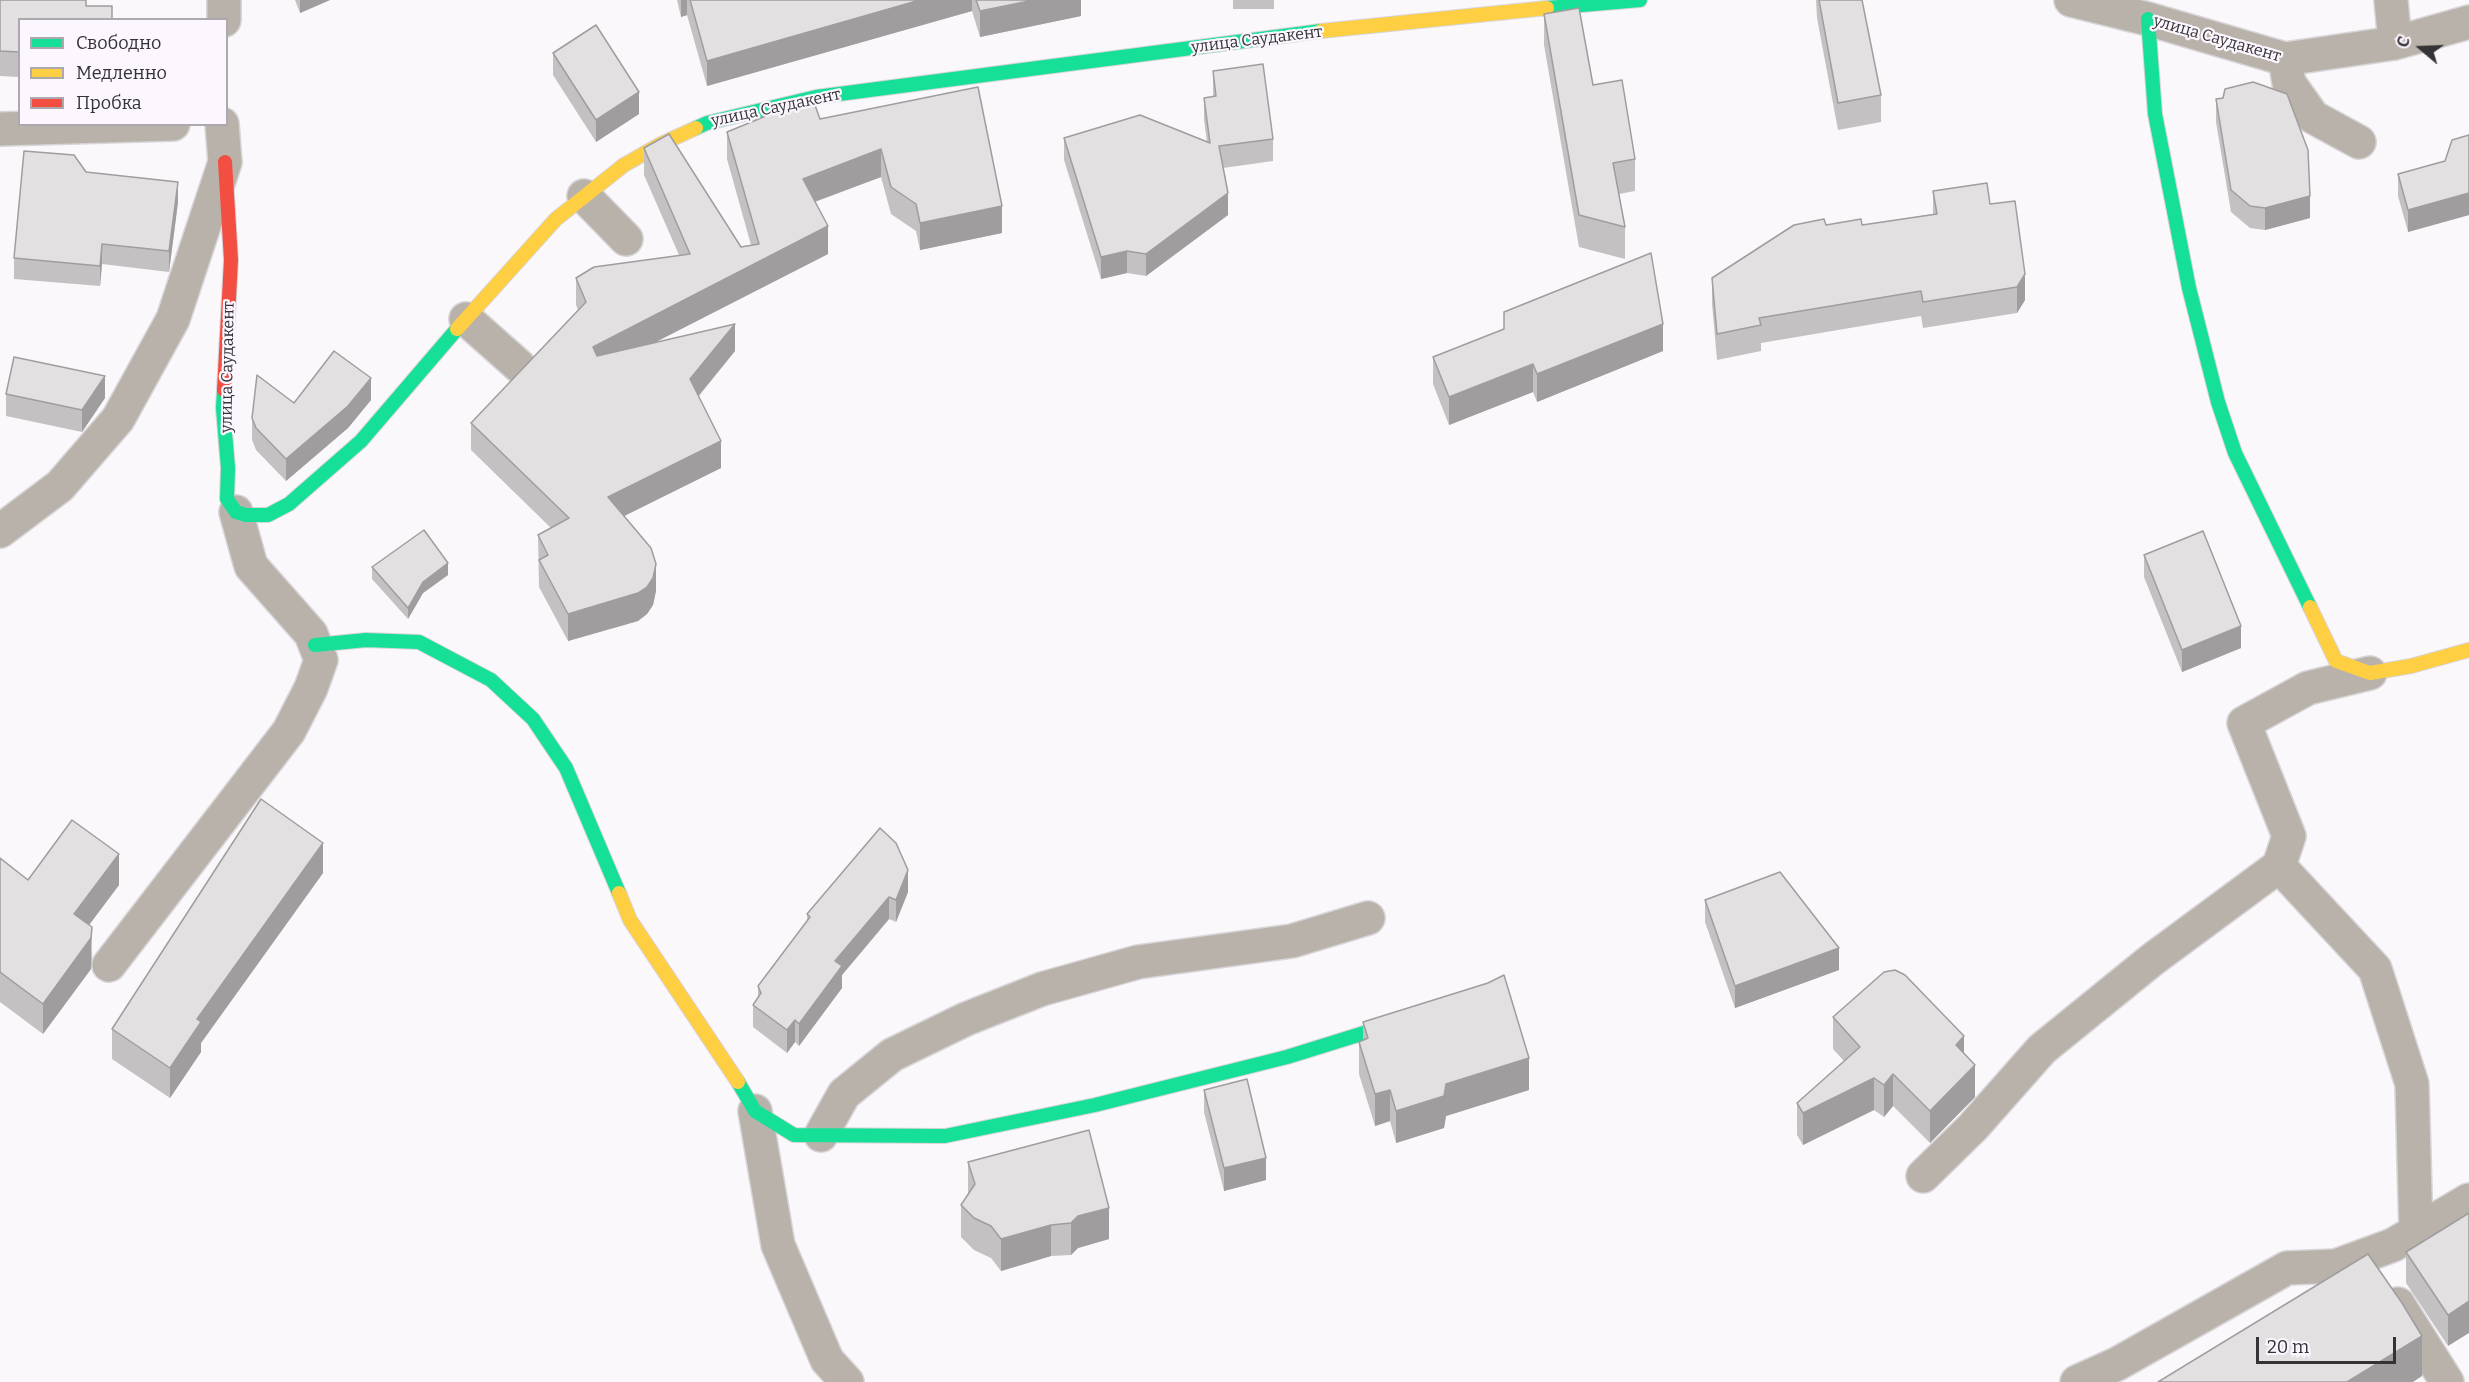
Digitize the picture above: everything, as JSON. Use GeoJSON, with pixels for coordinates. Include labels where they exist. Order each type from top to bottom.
{"type":"FeatureCollection","features":[{"type":"Feature","properties":{"kind":"street"},"geometry":{"type":"LineString","coordinates":[[224,0],[224,18]]}},
{"type":"Feature","properties":{"kind":"street","name":"улица Саудакент"},"geometry":{"type":"LineString","coordinates":[[225,162],[231,260],[223,408],[228,468],[227,499],[236,512],[246,515],[268,515],[290,504],[361,441],[556,219],[624,165],[661,144],[707,123],[816,97],[1307,33],[1640,0]]}},
{"type":"Feature","properties":{"kind":"street","name":"улица Саудакент"},"geometry":{"type":"LineString","coordinates":[[2071,0],[2148,19],[2284,59],[2395,43],[2469,22]]}},
{"type":"Feature","properties":{"kind":"street"},"geometry":{"type":"LineString","coordinates":[[2391,0],[2395,43]]}},
{"type":"Feature","properties":{"kind":"street"},"geometry":{"type":"LineString","coordinates":[[2148,19],[2155,114],[2189,288],[2218,402],[2235,453],[2336,661],[2370,673]]}},
{"type":"Feature","properties":{"kind":"street"},"geometry":{"type":"LineString","coordinates":[[2284,59],[2289,83],[2313,117],[2359,142]]}},
{"type":"Feature","properties":{"kind":"street"},"geometry":{"type":"LineString","coordinates":[[0,129],[104,126]]}},
{"type":"Feature","properties":{"kind":"street"},"geometry":{"type":"LineString","coordinates":[[0,531],[60,486],[118,419],[173,319],[225,162],[222,126]]}},
{"type":"Feature","properties":{"kind":"street"},"geometry":{"type":"LineString","coordinates":[[584,196],[626,239]]}},
{"type":"Feature","properties":{"kind":"street"},"geometry":{"type":"LineString","coordinates":[[466,319],[519,366]]}},
{"type":"Feature","properties":{"kind":"street"},"geometry":{"type":"LineString","coordinates":[[109,965],[289,731],[311,688],[321,660],[311,634],[251,566],[236,512]]}},
{"type":"Feature","properties":{"kind":"street"},"geometry":{"type":"LineString","coordinates":[[315,645],[366,640],[419,642],[491,680],[533,718],[566,768],[630,920],[737,1079],[755,1111],[778,1245],[827,1360],[847,1382]]}},
{"type":"Feature","properties":{"kind":"street"},"geometry":{"type":"LineString","coordinates":[[1923,1176],[1973,1127],[2042,1050],[2162,952],[2279,866],[2289,836],[2244,723],[2308,688],[2411,666],[2469,650]]}},
{"type":"Feature","properties":{"kind":"street"},"geometry":{"type":"LineString","coordinates":[[2279,866],[2375,969],[2412,1084],[2416,1232]]}},
{"type":"Feature","properties":{"kind":"street"},"geometry":{"type":"LineString","coordinates":[[821,1135],[844,1094],[892,1055],[966,1019],[1042,989],[1138,962],[1292,941],[1368,918]]}},
{"type":"Feature","properties":{"kind":"street"},"geometry":{"type":"LineString","coordinates":[[755,1111],[794,1135],[945,1136],[1095,1105],[1276,1060],[1417,1017]]}},
{"type":"Feature","properties":{"kind":"street"},"geometry":{"type":"LineString","coordinates":[[2078,1382],[2117,1364],[2287,1268],[2336,1266],[2364,1256],[2393,1245],[2469,1200]]}},
{"type":"Feature","properties":{"kind":"street"},"geometry":{"type":"LineString","coordinates":[[2364,1256],[2418,1333],[2447,1382]]}},
{"type":"Feature","properties":{"kind":"building"},"geometry":{"type":"Polygon","coordinates":[[[0,0],[86,0],[86,6],[112,6],[112,18],[18,18],[18,52],[0,51],[0,0]]]}},
{"type":"Feature","properties":{"kind":"building"},"geometry":{"type":"Polygon","coordinates":[[[690,0],[920,0],[707,61],[690,0]]]}},
{"type":"Feature","properties":{"kind":"building"},"geometry":{"type":"Polygon","coordinates":[[[976,0],[1034,0],[980,11],[976,0]]]}},
{"type":"Feature","properties":{"kind":"building"},"geometry":{"type":"Polygon","coordinates":[[[1819,0],[1862,0],[1881,95],[1838,103],[1819,0]]]}},
{"type":"Feature","properties":{"kind":"building"},"geometry":{"type":"Polygon","coordinates":[[[1579,8],[1593,85],[1622,80],[1635,159],[1613,163],[1625,227],[1579,215],[1544,14],[1579,8]]]}},
{"type":"Feature","properties":{"kind":"building"},"geometry":{"type":"Polygon","coordinates":[[[596,25],[639,92],[596,120],[553,53],[596,25]]]}},
{"type":"Feature","properties":{"kind":"building"},"geometry":{"type":"Polygon","coordinates":[[[1263,64],[1273,139],[1219,146],[1228,193],[1146,254],[1127,251],[1101,257],[1064,138],[1140,115],[1210,143],[1204,98],[1216,96],[1213,71],[1263,64]]]}},
{"type":"Feature","properties":{"kind":"building"},"geometry":{"type":"Polygon","coordinates":[[[2253,82],[2287,94],[2308,150],[2310,196],[2265,208],[2250,206],[2231,190],[2216,99],[2223,98],[2225,89],[2253,82]]]}},
{"type":"Feature","properties":{"kind":"building"},"geometry":{"type":"Polygon","coordinates":[[[978,87],[1002,206],[920,223],[916,204],[891,187],[881,149],[803,179],[828,226],[593,347],[597,356],[735,324],[690,379],[721,441],[608,497],[651,548],[656,564],[653,578],[647,587],[638,593],[568,614],[539,560],[548,555],[538,535],[569,518],[471,423],[586,302],[576,278],[594,267],[690,254],[644,148],[669,134],[741,247],[759,244],[727,132],[812,97],[820,119],[978,87]]]}},
{"type":"Feature","properties":{"kind":"building"},"geometry":{"type":"Polygon","coordinates":[[[2469,135],[2469,193],[2408,210],[2398,174],[2445,161],[2452,140],[2469,135]]]}},
{"type":"Feature","properties":{"kind":"building"},"geometry":{"type":"Polygon","coordinates":[[[24,151],[74,155],[86,172],[178,182],[169,251],[102,244],[100,266],[14,258],[24,151]]]}},
{"type":"Feature","properties":{"kind":"building"},"geometry":{"type":"Polygon","coordinates":[[[1987,183],[1990,204],[2015,201],[2025,274],[2017,287],[1923,302],[1921,291],[1759,318],[1761,325],[1717,334],[1712,278],[1794,225],[1824,219],[1826,225],[1861,219],[1862,225],[1937,214],[1933,191],[1987,183]]]}},
{"type":"Feature","properties":{"kind":"building"},"geometry":{"type":"Polygon","coordinates":[[[1651,253],[1663,324],[1537,374],[1533,364],[1449,397],[1433,357],[1504,329],[1504,312],[1651,253]]]}},
{"type":"Feature","properties":{"kind":"building"},"geometry":{"type":"Polygon","coordinates":[[[334,351],[371,378],[348,406],[286,459],[256,428],[252,418],[257,375],[294,403],[334,351]]]}},
{"type":"Feature","properties":{"kind":"building"},"geometry":{"type":"Polygon","coordinates":[[[14,357],[105,376],[82,410],[6,394],[14,357]]]}},
{"type":"Feature","properties":{"kind":"building"},"geometry":{"type":"Polygon","coordinates":[[[424,530],[448,563],[423,582],[408,608],[372,567],[424,530]]]}},
{"type":"Feature","properties":{"kind":"building"},"geometry":{"type":"Polygon","coordinates":[[[2203,531],[2241,626],[2182,650],[2144,555],[2203,531]]]}},
{"type":"Feature","properties":{"kind":"building"},"geometry":{"type":"Polygon","coordinates":[[[261,799],[323,843],[197,1019],[201,1022],[170,1068],[112,1029],[261,799]]]}},
{"type":"Feature","properties":{"kind":"building"},"geometry":{"type":"Polygon","coordinates":[[[72,820],[119,854],[74,914],[92,927],[91,938],[43,1004],[0,972],[0,858],[28,880],[72,820]]]}},
{"type":"Feature","properties":{"kind":"building"},"geometry":{"type":"Polygon","coordinates":[[[880,828],[896,843],[908,870],[896,900],[889,897],[835,961],[842,966],[799,1024],[795,1020],[787,1030],[753,1005],[761,993],[758,986],[810,917],[807,914],[880,828]]]}},
{"type":"Feature","properties":{"kind":"building"},"geometry":{"type":"Polygon","coordinates":[[[1780,872],[1839,948],[1735,986],[1705,900],[1780,872]]]}},
{"type":"Feature","properties":{"kind":"building"},"geometry":{"type":"Polygon","coordinates":[[[1895,970],[1905,975],[1964,1036],[1956,1045],[1975,1065],[1930,1111],[1893,1074],[1884,1085],[1874,1078],[1803,1113],[1797,1103],[1860,1047],[1833,1017],[1884,972],[1895,970]]]}},
{"type":"Feature","properties":{"kind":"building"},"geometry":{"type":"Polygon","coordinates":[[[1504,975],[1529,1058],[1446,1084],[1444,1096],[1396,1111],[1390,1090],[1375,1094],[1359,1042],[1368,1038],[1363,1022],[1488,983],[1504,975]]]}},
{"type":"Feature","properties":{"kind":"building"},"geometry":{"type":"Polygon","coordinates":[[[1247,1079],[1266,1158],[1224,1168],[1204,1090],[1247,1079]]]}},
{"type":"Feature","properties":{"kind":"building"},"geometry":{"type":"Polygon","coordinates":[[[1089,1130],[1109,1208],[1078,1216],[1071,1223],[1051,1225],[1001,1239],[991,1226],[974,1218],[961,1205],[975,1184],[968,1162],[1089,1130]]]}},
{"type":"Feature","properties":{"kind":"building"},"geometry":{"type":"Polygon","coordinates":[[[2469,1213],[2469,1301],[2448,1315],[2406,1252],[2469,1213]]]}},
{"type":"Feature","properties":{"kind":"building"},"geometry":{"type":"Polygon","coordinates":[[[2368,1254],[2422,1336],[2347,1382],[2158,1382],[2368,1254]]]}},
{"type":"Feature","properties":{"kind":"traffic: fast"},"geometry":{"type":"LineString","coordinates":[[1547,8],[1640,0]]}},
{"type":"Feature","properties":{"kind":"traffic: fast"},"geometry":{"type":"LineString","coordinates":[[2148,19],[2155,114],[2189,288],[2218,402],[2235,453],[2310,607]]}},
{"type":"Feature","properties":{"kind":"traffic: fast"},"geometry":{"type":"LineString","coordinates":[[696,128],[707,123],[816,97],[1321,31]]}},
{"type":"Feature","properties":{"kind":"traffic: fast"},"geometry":{"type":"LineString","coordinates":[[224,390],[223,408],[228,468],[227,499],[236,512],[246,515],[268,515],[289,504],[361,441],[457,329]]}},
{"type":"Feature","properties":{"kind":"traffic: fast"},"geometry":{"type":"LineString","coordinates":[[315,645],[366,640],[419,642],[491,680],[533,719],[566,768],[619,893]]}},
{"type":"Feature","properties":{"kind":"traffic: fast"},"geometry":{"type":"LineString","coordinates":[[738,1082],[755,1111],[794,1135],[945,1136],[1095,1105],[1287,1057],[1406,1020]]}},
{"type":"Feature","properties":{"kind":"traffic: slow"},"geometry":{"type":"LineString","coordinates":[[1321,31],[1547,8]]}},
{"type":"Feature","properties":{"kind":"traffic: slow"},"geometry":{"type":"LineString","coordinates":[[457,329],[556,219],[624,165],[696,128]]}},
{"type":"Feature","properties":{"kind":"traffic: slow"},"geometry":{"type":"LineString","coordinates":[[2310,607],[2336,661],[2370,673],[2411,666],[2469,650]]}},
{"type":"Feature","properties":{"kind":"traffic: slow"},"geometry":{"type":"LineString","coordinates":[[619,893],[630,920],[738,1082]]}},
{"type":"Feature","properties":{"kind":"traffic: jam"},"geometry":{"type":"LineString","coordinates":[[224,390],[231,260],[225,162]]}}]}
